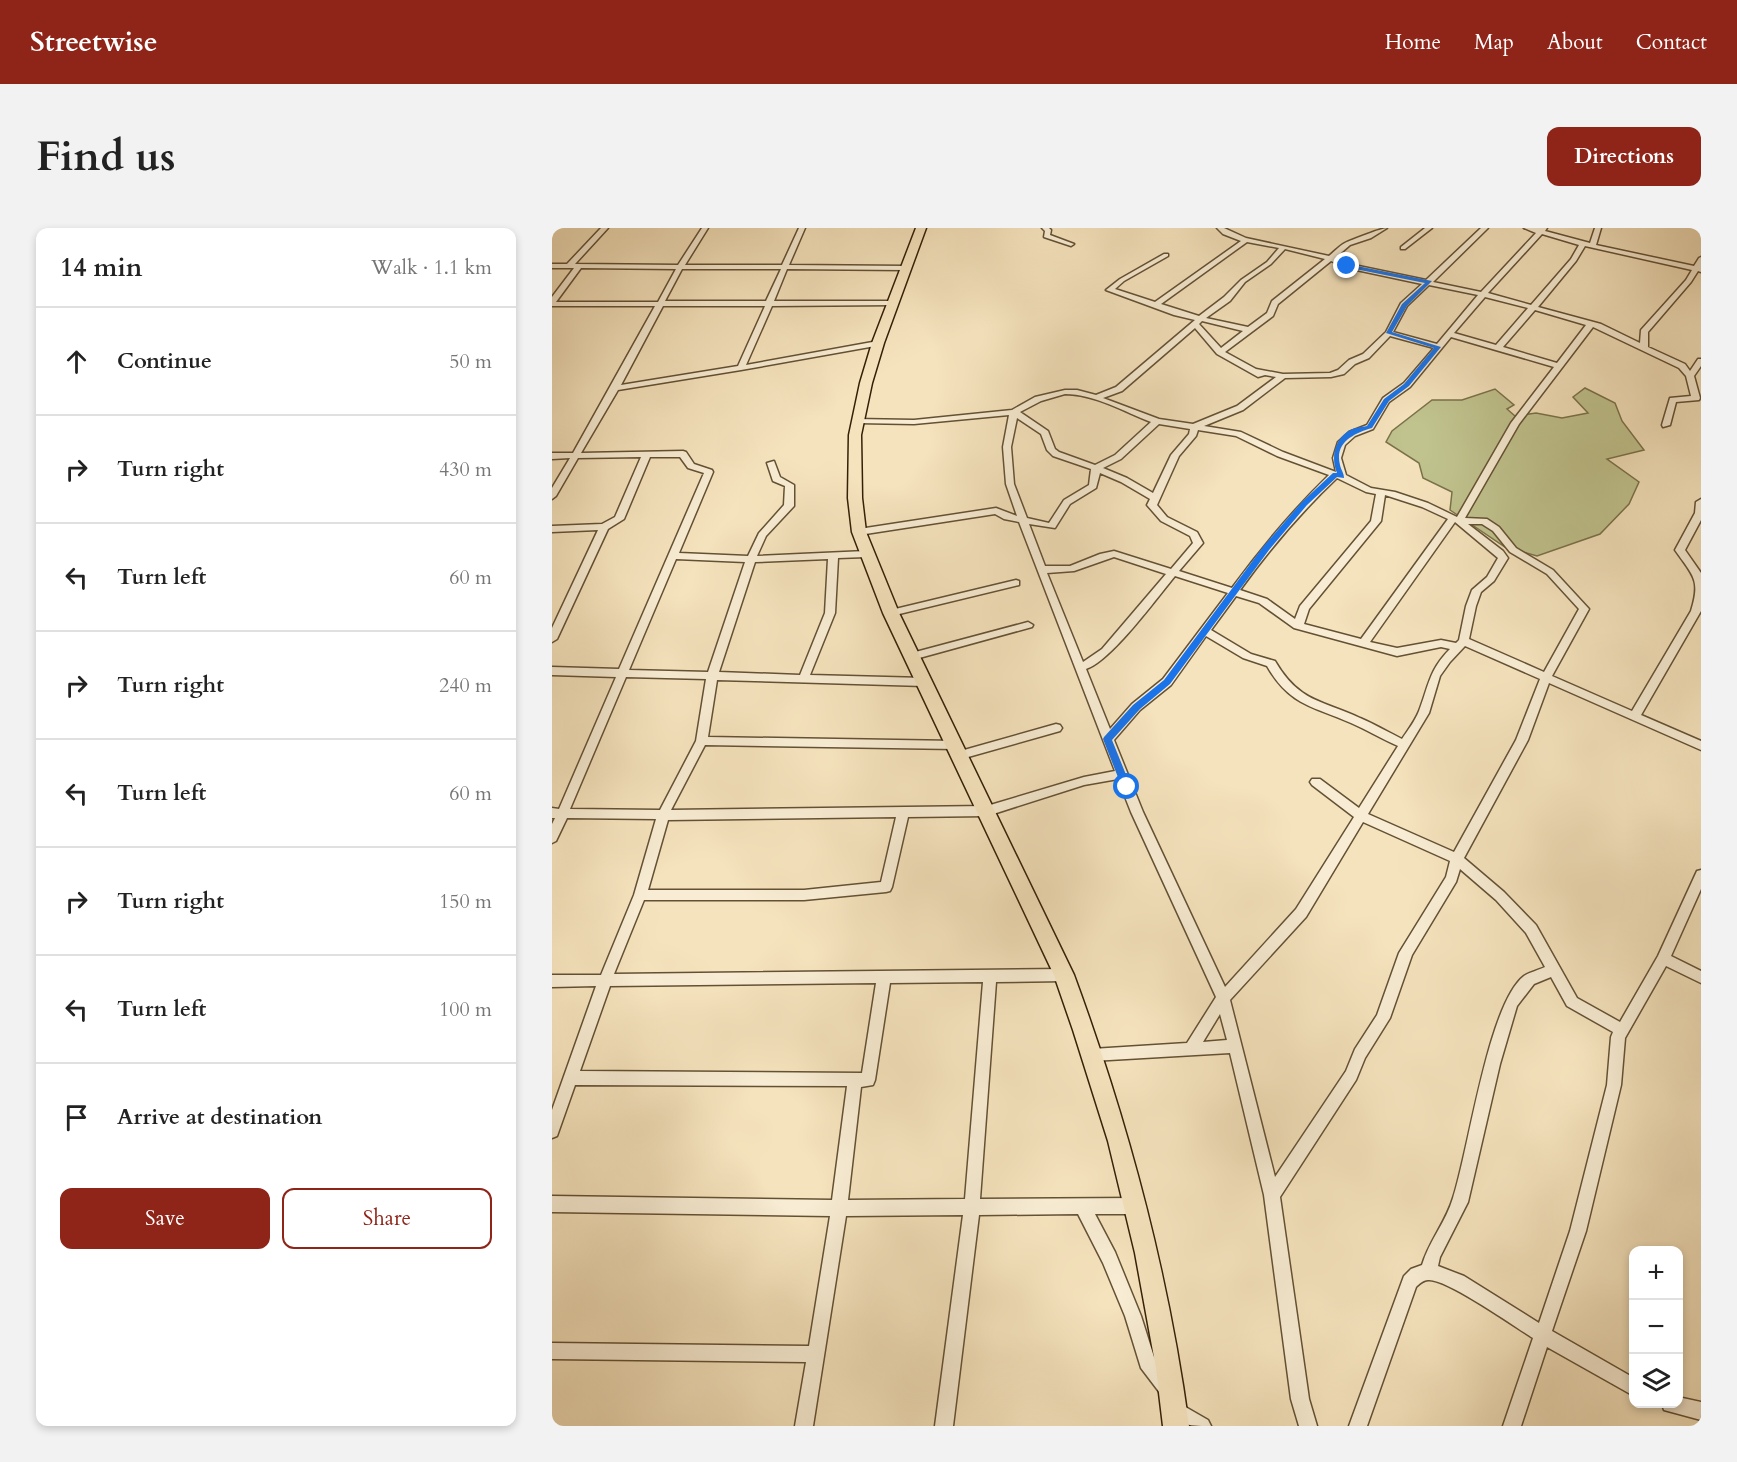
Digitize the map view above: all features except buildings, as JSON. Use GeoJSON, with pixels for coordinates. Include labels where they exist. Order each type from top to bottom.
{"type":"FeatureCollection","features":[{"type":"Feature","properties":{"kind":"highway"},"geometry":{"type":"LineString","coordinates":[[921,228],[878,343],[866,383],[855,435],[855,498],[859,532],[891,613],[1064,975],[1092,1055],[1137,1206],[1160,1308],[1174,1410]]}},
{"type":"Feature","properties":{"kind":"street"},"geometry":{"type":"LineString","coordinates":[[568,266],[605,228]]}},
{"type":"Feature","properties":{"kind":"street"},"geometry":{"type":"LineString","coordinates":[[552,495],[615,387],[680,267],[705,228]]}},
{"type":"Feature","properties":{"kind":"street"},"geometry":{"type":"LineString","coordinates":[[741,368],[802,228]]}},
{"type":"Feature","properties":{"kind":"street"},"geometry":{"type":"LineString","coordinates":[[1045,228],[1048,230],[1046,236],[1071,244]]}},
{"type":"Feature","properties":{"kind":"street"},"geometry":{"type":"LineString","coordinates":[[1220,228],[1226,233],[1246,240],[1331,259],[1347,266],[1483,294],[1591,324],[1644,347],[1682,366],[1690,376],[1699,401],[1673,400],[1666,425]]}},
{"type":"Feature","properties":{"kind":"street"},"geometry":{"type":"LineString","coordinates":[[1220,351],[1270,314],[1275,303],[1348,244],[1369,237],[1384,228]]}},
{"type":"Feature","properties":{"kind":"street"},"geometry":{"type":"LineString","coordinates":[[1402,248],[1429,228]]}},
{"type":"Feature","properties":{"kind":"street"},"geometry":{"type":"LineString","coordinates":[[1257,371],[1283,376],[1331,375],[1341,372],[1353,362],[1366,356],[1389,333],[1404,305],[1485,228]]}},
{"type":"Feature","properties":{"kind":"street"},"geometry":{"type":"LineString","coordinates":[[1527,228],[1542,230],[1588,245],[1698,269]]}},
{"type":"Feature","properties":{"kind":"street"},"geometry":{"type":"LineString","coordinates":[[1498,348],[1588,245],[1598,228]]}},
{"type":"Feature","properties":{"kind":"street"},"geometry":{"type":"LineString","coordinates":[[1339,476],[1336,462],[1340,445],[1350,433],[1370,427],[1386,400],[1407,385],[1483,294],[1542,230]]}},
{"type":"Feature","properties":{"kind":"street"},"geometry":{"type":"LineString","coordinates":[[1156,304],[1246,240]]}},
{"type":"Feature","properties":{"kind":"street"},"geometry":{"type":"LineString","coordinates":[[1096,398],[1119,390],[1227,299],[1243,281],[1269,263],[1283,248]]}},
{"type":"Feature","properties":{"kind":"street"},"geometry":{"type":"LineString","coordinates":[[1166,255],[1110,290],[1156,304],[1198,322],[1248,330]]}},
{"type":"Feature","properties":{"kind":"street"},"geometry":{"type":"LineString","coordinates":[[1644,347],[1644,332],[1689,281],[1698,269],[1701,259]]}},
{"type":"Feature","properties":{"kind":"street"},"geometry":{"type":"LineString","coordinates":[[552,266],[906,268]]}},
{"type":"Feature","properties":{"kind":"street"},"geometry":{"type":"LineString","coordinates":[[552,303],[579,266]]}},
{"type":"Feature","properties":{"kind":"street"},"geometry":{"type":"LineString","coordinates":[[552,303],[894,303]]}},
{"type":"Feature","properties":{"kind":"street"},"geometry":{"type":"LineString","coordinates":[[1198,322],[1220,351],[1257,371],[1271,384]]}},
{"type":"Feature","properties":{"kind":"street"},"geometry":{"type":"LineString","coordinates":[[1364,643],[1456,520],[1515,423],[1591,324]]}},
{"type":"Feature","properties":{"kind":"street"},"geometry":{"type":"LineString","coordinates":[[1389,333],[1438,347]]}},
{"type":"Feature","properties":{"kind":"street"},"geometry":{"type":"LineString","coordinates":[[1449,334],[1560,366]]}},
{"type":"Feature","properties":{"kind":"street"},"geometry":{"type":"LineString","coordinates":[[615,387],[741,368],[878,343]]}},
{"type":"Feature","properties":{"kind":"street"},"geometry":{"type":"LineString","coordinates":[[1690,376],[1701,361]]}},
{"type":"Feature","properties":{"kind":"street"},"geometry":{"type":"LineString","coordinates":[[1194,428],[1240,408],[1283,376]]}},
{"type":"Feature","properties":{"kind":"street"},"geometry":{"type":"LineString","coordinates":[[858,421],[914,422],[1014,412],[1038,399],[1065,392],[1077,392],[1157,421],[1194,428],[1221,429],[1238,434],[1280,454],[1369,490],[1425,505],[1456,520],[1500,553],[1503,558],[1491,579],[1477,590],[1461,644],[1446,659],[1435,676],[1424,713],[1301,913],[1223,998],[1191,1048]]}},
{"type":"Feature","properties":{"kind":"street"},"geometry":{"type":"LineString","coordinates":[[1014,412],[1045,433],[1051,450],[1124,480],[1154,498]]}},
{"type":"Feature","properties":{"kind":"street"},"geometry":{"type":"LineString","coordinates":[[1014,412],[1007,447],[1010,484],[1122,774],[1223,998],[1272,1195],[1300,1399],[1308,1426]]}},
{"type":"Feature","properties":{"kind":"street"},"geometry":{"type":"LineString","coordinates":[[1096,468],[1118,457],[1157,421]]}},
{"type":"Feature","properties":{"kind":"street"},"geometry":{"type":"LineString","coordinates":[[1081,667],[1090,664],[1106,651],[1198,543],[1194,534],[1164,519],[1152,505],[1175,455],[1193,434],[1194,428]]}},
{"type":"Feature","properties":{"kind":"street"},"geometry":{"type":"LineString","coordinates":[[552,456],[683,454],[691,466],[709,472],[623,672],[557,813],[552,838]]}},
{"type":"Feature","properties":{"kind":"street"},"geometry":{"type":"LineString","coordinates":[[552,529],[604,527],[619,519],[646,456]]}},
{"type":"Feature","properties":{"kind":"street"},"geometry":{"type":"LineString","coordinates":[[552,1131],[605,980],[640,895],[663,815],[702,741],[712,677],[752,559],[762,535],[789,506],[790,485],[776,479],[771,463]]}},
{"type":"Feature","properties":{"kind":"street"},"geometry":{"type":"LineString","coordinates":[[859,532],[996,511],[1006,517],[1052,526],[1067,502],[1093,486],[1096,468]]}},
{"type":"Feature","properties":{"kind":"street"},"geometry":{"type":"LineString","coordinates":[[1108,739],[1137,707],[1167,682],[1274,539],[1304,504],[1339,476]]}},
{"type":"Feature","properties":{"kind":"street"},"geometry":{"type":"LineString","coordinates":[[1298,626],[1304,608],[1376,521],[1381,492]]}},
{"type":"Feature","properties":{"kind":"street"},"geometry":{"type":"LineString","coordinates":[[1635,715],[1696,611],[1701,593],[1700,579],[1680,550],[1700,513],[1701,502]]}},
{"type":"Feature","properties":{"kind":"street"},"geometry":{"type":"LineString","coordinates":[[1272,1195],[1351,1075],[1360,1054],[1383,1018],[1406,953],[1452,878],[1458,859],[1522,740],[1546,678],[1584,609],[1550,572],[1513,550],[1496,529],[1484,521],[1456,520]]}},
{"type":"Feature","properties":{"kind":"street"},"geometry":{"type":"LineString","coordinates":[[552,639],[604,527]]}},
{"type":"Feature","properties":{"kind":"street"},"geometry":{"type":"LineString","coordinates":[[673,556],[752,559],[866,554]]}},
{"type":"Feature","properties":{"kind":"street"},"geometry":{"type":"LineString","coordinates":[[1041,569],[1057,571],[1074,568],[1102,554],[1114,554],[1263,601],[1298,626],[1397,652],[1441,643],[1461,644],[1635,715],[1701,746]]}},
{"type":"Feature","properties":{"kind":"street"},"geometry":{"type":"LineString","coordinates":[[804,677],[831,613],[833,555]]}},
{"type":"Feature","properties":{"kind":"street"},"geometry":{"type":"LineString","coordinates":[[1685,557],[1701,564]]}},
{"type":"Feature","properties":{"kind":"street"},"geometry":{"type":"LineString","coordinates":[[891,613],[1016,583]]}},
{"type":"Feature","properties":{"kind":"street"},"geometry":{"type":"LineString","coordinates":[[912,656],[1028,625]]}},
{"type":"Feature","properties":{"kind":"street"},"geometry":{"type":"LineString","coordinates":[[1205,631],[1247,656],[1271,664],[1276,676],[1289,691],[1305,702],[1356,721],[1403,744]]}},
{"type":"Feature","properties":{"kind":"street"},"geometry":{"type":"LineString","coordinates":[[552,671],[924,682]]}},
{"type":"Feature","properties":{"kind":"street"},"geometry":{"type":"LineString","coordinates":[[702,741],[958,750],[1056,728]]}},
{"type":"Feature","properties":{"kind":"street"},"geometry":{"type":"LineString","coordinates":[[557,813],[663,815],[832,811],[903,813],[987,811],[1084,781],[1122,774]]}},
{"type":"Feature","properties":{"kind":"street"},"geometry":{"type":"LineString","coordinates":[[1316,782],[1361,816],[1458,859],[1500,896],[1531,929],[1572,1002],[1622,1030]]}},
{"type":"Feature","properties":{"kind":"street"},"geometry":{"type":"LineString","coordinates":[[640,895],[804,895],[886,887],[903,813]]}},
{"type":"Feature","properties":{"kind":"street"},"geometry":{"type":"LineString","coordinates":[[1512,1426],[1580,1220],[1614,1085],[1618,1037],[1663,959],[1701,875]]}},
{"type":"Feature","properties":{"kind":"street"},"geometry":{"type":"LineString","coordinates":[[1663,959],[1701,977]]}},
{"type":"Feature","properties":{"kind":"street"},"geometry":{"type":"LineString","coordinates":[[1429,1271],[1433,1255],[1460,1202],[1493,1064],[1511,1003],[1529,980],[1552,970]]}},
{"type":"Feature","properties":{"kind":"street"},"geometry":{"type":"LineString","coordinates":[[944,1426],[972,1205],[990,975]]}},
{"type":"Feature","properties":{"kind":"street"},"geometry":{"type":"LineString","coordinates":[[552,981],[1064,975]]}},
{"type":"Feature","properties":{"kind":"street"},"geometry":{"type":"LineString","coordinates":[[571,1078],[868,1080],[884,976]]}},
{"type":"Feature","properties":{"kind":"street"},"geometry":{"type":"LineString","coordinates":[[1092,1055],[1235,1046]]}},
{"type":"Feature","properties":{"kind":"street"},"geometry":{"type":"LineString","coordinates":[[804,1426],[839,1208],[855,1080]]}},
{"type":"Feature","properties":{"kind":"street"},"geometry":{"type":"LineString","coordinates":[[552,1204],[839,1208],[972,1205],[1137,1206]]}},
{"type":"Feature","properties":{"kind":"street"},"geometry":{"type":"LineString","coordinates":[[1083,1207],[1109,1258],[1133,1316],[1147,1362],[1174,1410],[1202,1426]]}},
{"type":"Feature","properties":{"kind":"street"},"geometry":{"type":"LineString","coordinates":[[1358,1426],[1410,1282],[1418,1275],[1429,1271],[1458,1282],[1629,1385]]}},
{"type":"Feature","properties":{"kind":"street"},"geometry":{"type":"LineString","coordinates":[[552,1351],[816,1354]]}},
{"type":"Feature","properties":{"kind":"street"},"geometry":{"type":"LineString","coordinates":[[1683,1407],[1701,1411]]}},
{"type":"Feature","properties":{"kind":"green space"},"geometry":{"type":"Polygon","coordinates":[[[1585,388],[1615,403],[1622,421],[1644,450],[1607,459],[1639,482],[1629,504],[1600,534],[1537,556],[1505,547],[1450,510],[1452,492],[1423,478],[1419,463],[1386,442],[1392,431],[1432,400],[1462,400],[1495,389],[1514,405],[1507,409],[1515,416],[1536,413],[1562,418],[1588,413],[1573,397],[1585,388]]]}},
{"type":"Feature","properties":{"kind":"route"},"geometry":{"type":"LineString","coordinates":[[1127,787],[1108,739],[1137,707],[1167,682],[1210,627],[1266,548],[1304,504],[1335,475],[1342,477],[1336,462],[1340,445],[1350,433],[1370,427],[1386,400],[1407,385],[1438,347],[1389,333],[1404,305],[1430,282],[1347,266]]}}]}
